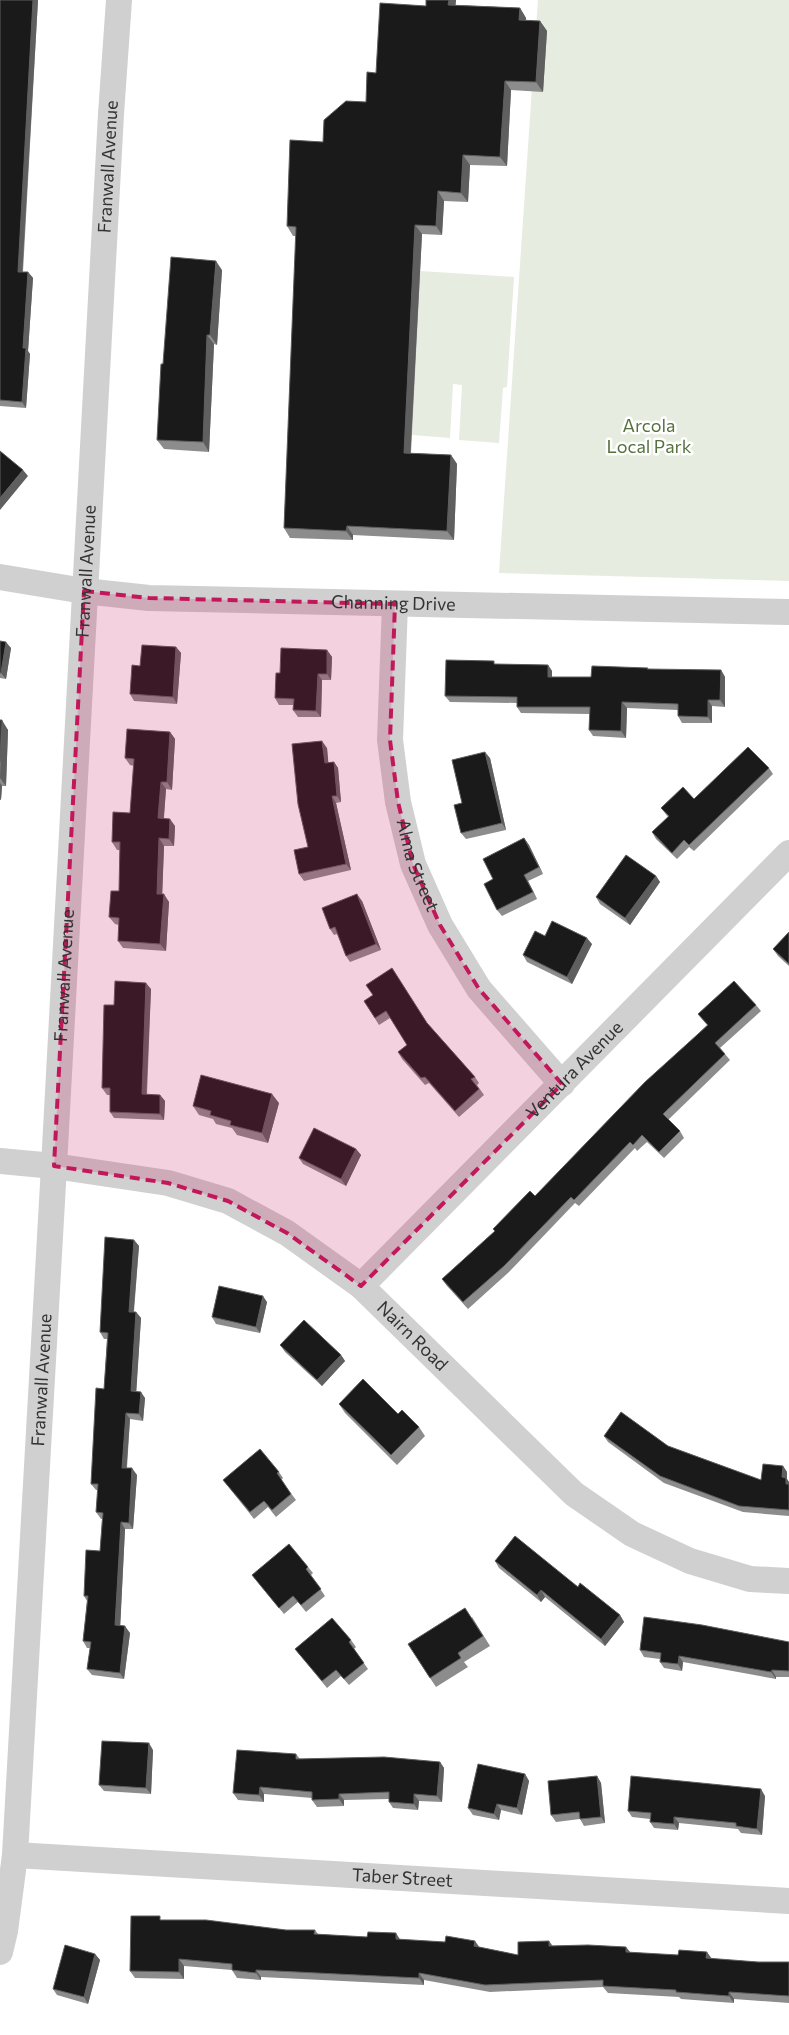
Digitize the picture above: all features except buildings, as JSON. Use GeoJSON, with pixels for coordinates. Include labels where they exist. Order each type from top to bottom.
{"type":"FeatureCollection","features":[{"type":"Feature","properties":{"kind":"street","name":"Franwall Avenue"},"geometry":{"type":"LineString","coordinates":[[0,1952],[5,1931],[15,1854],[84,591],[119,0]]}},
{"type":"Feature","properties":{"kind":"street","name":"Channing Drive"},"geometry":{"type":"LineString","coordinates":[[0,577],[84,591],[149,598],[789,612]]}},
{"type":"Feature","properties":{"kind":"street","name":"Alma Street"},"geometry":{"type":"LineString","coordinates":[[395,604],[390,740],[398,802],[413,864],[440,925],[479,989],[562,1084]]}},
{"type":"Feature","properties":{"kind":"street","name":"Ventura Avenue"},"geometry":{"type":"LineString","coordinates":[[361,1286],[789,853]]}},
{"type":"Feature","properties":{"kind":"street","name":"Nairn Road"},"geometry":{"type":"LineString","coordinates":[[0,1161],[54,1166],[168,1183],[228,1201],[287,1233],[361,1286],[574,1494],[632,1534],[690,1561],[750,1578],[789,1581]]}},
{"type":"Feature","properties":{"kind":"street","name":"Taber Street"},"geometry":{"type":"LineString","coordinates":[[15,1854],[789,1901]]}},
{"type":"Feature","properties":{"kind":"highlighted area"},"geometry":{"type":"Polygon","coordinates":[[[84,591],[149,598],[395,604],[390,740],[398,802],[413,864],[440,925],[479,989],[562,1084],[361,1286],[287,1233],[228,1201],[168,1183],[54,1166],[84,591]]]}},
{"type":"Feature","properties":{"kind":"green space","name":"Arcola Local Park"},"geometry":{"type":"Polygon","coordinates":[[[538,0],[789,0],[789,581],[499,573],[538,0]]]}},
{"type":"Feature","properties":{"kind":"green space"},"geometry":{"type":"Polygon","coordinates":[[[420,271],[514,277],[507,387],[503,388],[499,443],[459,440],[462,385],[453,384],[450,438],[412,435],[420,271]]]}}]}
